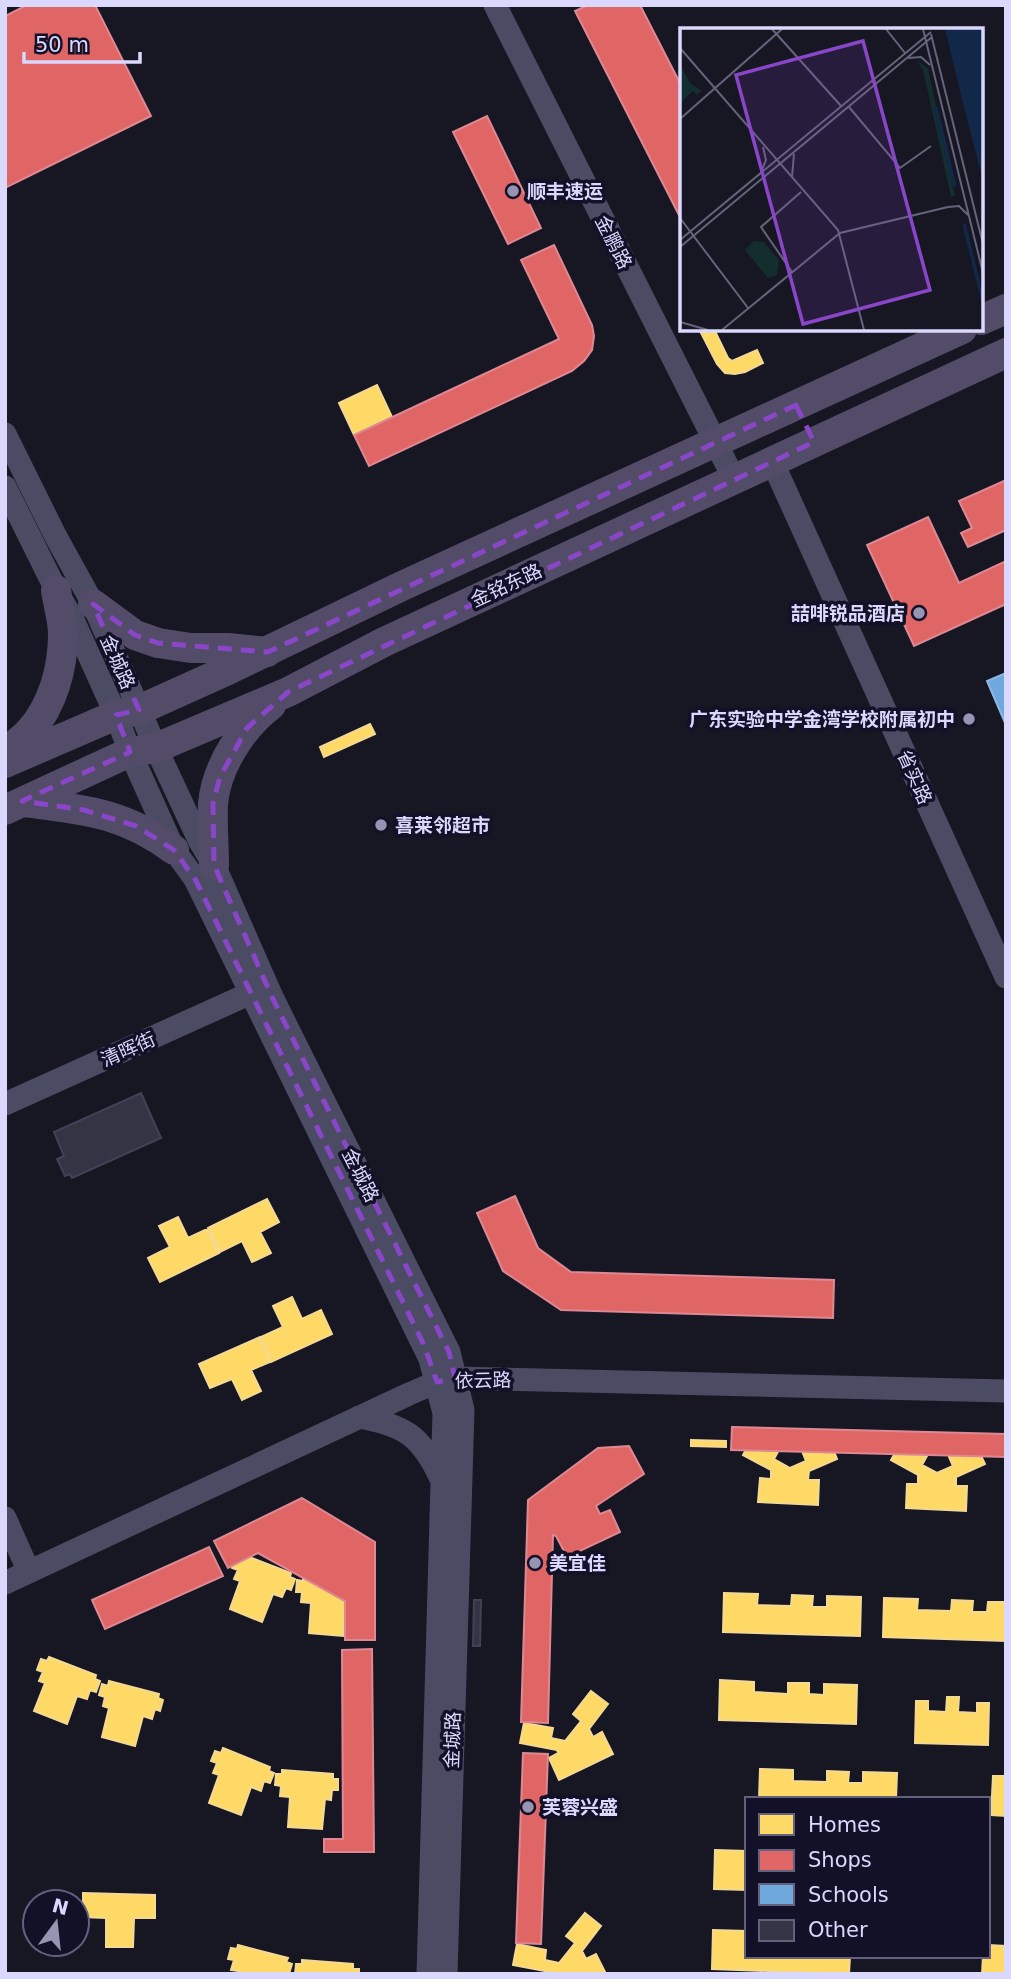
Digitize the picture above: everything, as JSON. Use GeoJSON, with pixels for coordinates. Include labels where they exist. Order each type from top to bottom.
{"type":"FeatureCollection","features":[{"type":"Feature","properties":{"kind":"main road"},"geometry":{"type":"LineString","coordinates":[[983,319],[1006,309]]}},
{"type":"Feature","properties":{"kind":"main road"},"geometry":{"type":"LineString","coordinates":[[5,763],[268,652],[402,586],[958,331]]}},
{"type":"Feature","properties":{"kind":"main road","name":"金铭东路"},"geometry":{"type":"LineString","coordinates":[[14,806],[143,750],[288,692],[384,642],[1006,353]]}},
{"type":"Feature","properties":{"kind":"main road"},"geometry":{"type":"LineString","coordinates":[[796,405],[814,442]]}},
{"type":"Feature","properties":{"kind":"main road"},"geometry":{"type":"LineString","coordinates":[[628,482],[646,519]]}},
{"type":"Feature","properties":{"kind":"main road"},"geometry":{"type":"LineString","coordinates":[[5,753],[30,732],[53,694],[60,667],[63,632],[56,590]]}},
{"type":"Feature","properties":{"kind":"main road"},"geometry":{"type":"LineString","coordinates":[[93,604],[135,635],[158,643],[191,648],[268,652]]}},
{"type":"Feature","properties":{"kind":"main road"},"geometry":{"type":"LineString","coordinates":[[296,638],[315,678]]}},
{"type":"Feature","properties":{"kind":"main road"},"geometry":{"type":"LineString","coordinates":[[214,865],[213,803],[220,777],[231,752],[247,728],[262,712],[288,692]]}},
{"type":"Feature","properties":{"kind":"main road"},"geometry":{"type":"LineString","coordinates":[[14,806],[84,810],[115,817],[136,826],[174,850]]}},
{"type":"Feature","properties":{"kind":"street","name":"金鹏路"},"geometry":{"type":"LineString","coordinates":[[495,5],[734,479]]}},
{"type":"Feature","properties":{"kind":"street","name":"金城路"},"geometry":{"type":"LineString","coordinates":[[5,434],[93,604],[174,850],[195,879],[430,1359],[463,1410],[446,1974]]}},
{"type":"Feature","properties":{"kind":"street","name":"省实路"},"geometry":{"type":"LineString","coordinates":[[772,461],[1006,978]]}},
{"type":"Feature","properties":{"kind":"street","name":"金城路"},"geometry":{"type":"LineString","coordinates":[[5,487],[56,590],[127,712]]}},
{"type":"Feature","properties":{"kind":"street","name":"金城路"},"geometry":{"type":"LineString","coordinates":[[143,750],[214,865],[272,997],[449,1352],[444,1413],[428,1974]]}},
{"type":"Feature","properties":{"kind":"street","name":"清晖街"},"geometry":{"type":"LineString","coordinates":[[5,1104],[251,993]]}},
{"type":"Feature","properties":{"kind":"street","name":"依云路"},"geometry":{"type":"LineString","coordinates":[[5,1583],[359,1417],[446,1380],[1006,1391]]}},
{"type":"Feature","properties":{"kind":"street"},"geometry":{"type":"LineString","coordinates":[[359,1417],[383,1421],[407,1432],[426,1450],[442,1480]]}},
{"type":"Feature","properties":{"kind":"street"},"geometry":{"type":"LineString","coordinates":[[5,1518],[29,1572]]}},
{"type":"Feature","properties":{"kind":"highlighted area"},"geometry":{"type":"Polygon","coordinates":[[[796,405],[814,442],[288,692],[247,728],[220,777],[213,803],[214,865],[272,997],[449,1352],[455,1378],[437,1382],[424,1345],[195,879],[174,850],[136,826],[84,810],[22,801],[130,752],[116,715],[139,710],[93,604],[135,635],[158,643],[268,652],[796,405]]]}},
{"type":"Feature","properties":{"kind":"building: Homes"},"geometry":{"type":"Polygon","coordinates":[[[700,331],[715,331],[732,361],[757,350],[763,363],[735,374],[725,373],[717,364],[700,331]]]}},
{"type":"Feature","properties":{"kind":"building: Homes"},"geometry":{"type":"Polygon","coordinates":[[[377,385],[392,417],[354,435],[339,403],[377,385]]]}},
{"type":"Feature","properties":{"kind":"building: Homes"},"geometry":{"type":"Polygon","coordinates":[[[370,724],[375,734],[324,757],[320,747],[370,724]]]}},
{"type":"Feature","properties":{"kind":"building: Homes"},"geometry":{"type":"Polygon","coordinates":[[[267,1199],[279,1222],[260,1232],[271,1253],[252,1262],[242,1241],[220,1252],[208,1228],[267,1199]]]}},
{"type":"Feature","properties":{"kind":"building: Homes"},"geometry":{"type":"Polygon","coordinates":[[[178,1217],[188,1238],[207,1229],[219,1253],[160,1282],[148,1258],[170,1247],[159,1226],[178,1217]]]}},
{"type":"Feature","properties":{"kind":"building: Homes"},"geometry":{"type":"Polygon","coordinates":[[[292,1297],[302,1319],[321,1310],[332,1334],[271,1362],[261,1337],[283,1327],[273,1306],[292,1297]]]}},
{"type":"Feature","properties":{"kind":"building: Homes"},"geometry":{"type":"Polygon","coordinates":[[[260,1337],[270,1362],[251,1370],[261,1391],[242,1400],[232,1379],[210,1388],[199,1364],[260,1337]]]}},
{"type":"Feature","properties":{"kind":"building: Homes"},"geometry":{"type":"Polygon","coordinates":[[[753,1436],[779,1450],[774,1459],[790,1468],[806,1461],[802,1451],[829,1439],[837,1459],[809,1471],[808,1480],[819,1480],[818,1505],[758,1502],[760,1478],[771,1479],[771,1470],[743,1455],[753,1436]]]}},
{"type":"Feature","properties":{"kind":"building: Homes"},"geometry":{"type":"Polygon","coordinates":[[[691,1440],[726,1441],[726,1447],[691,1446],[691,1440]]]}},
{"type":"Feature","properties":{"kind":"building: Homes"},"geometry":{"type":"Polygon","coordinates":[[[901,1442],[927,1456],[922,1465],[937,1473],[953,1466],[949,1457],[976,1445],[985,1464],[956,1477],[956,1486],[967,1486],[966,1511],[906,1508],[907,1484],[918,1484],[918,1475],[891,1460],[901,1442]]]}},
{"type":"Feature","properties":{"kind":"building: Homes"},"geometry":{"type":"Polygon","coordinates":[[[244,1555],[291,1573],[290,1577],[295,1579],[291,1590],[286,1588],[282,1597],[273,1594],[262,1622],[230,1609],[240,1581],[234,1579],[238,1570],[232,1568],[236,1557],[242,1559],[244,1555]]]}},
{"type":"Feature","properties":{"kind":"building: Homes"},"geometry":{"type":"Polygon","coordinates":[[[303,1576],[354,1580],[354,1585],[360,1585],[359,1597],[353,1596],[352,1606],[346,1606],[343,1636],[309,1633],[311,1603],[301,1602],[302,1592],[296,1592],[297,1580],[303,1581],[303,1576]]]}},
{"type":"Feature","properties":{"kind":"building: Homes"},"geometry":{"type":"Polygon","coordinates":[[[724,1593],[758,1594],[757,1605],[791,1606],[792,1595],[813,1596],[812,1607],[827,1607],[827,1596],[861,1597],[860,1636],[723,1632],[724,1593]]]}},
{"type":"Feature","properties":{"kind":"building: Homes"},"geometry":{"type":"Polygon","coordinates":[[[884,1598],[918,1599],[917,1610],[951,1611],[952,1600],[973,1601],[972,1612],[987,1612],[988,1602],[1006,1602],[1006,1641],[883,1637],[884,1598]]]}},
{"type":"Feature","properties":{"kind":"building: Homes"},"geometry":{"type":"Polygon","coordinates":[[[49,1657],[96,1675],[95,1679],[100,1681],[96,1692],[90,1690],[87,1699],[77,1696],[67,1724],[34,1711],[45,1683],[39,1681],[43,1672],[37,1670],[41,1659],[47,1661],[49,1657]]]}},
{"type":"Feature","properties":{"kind":"building: Homes"},"geometry":{"type":"Polygon","coordinates":[[[720,1680],[754,1682],[754,1692],[788,1694],[788,1683],[809,1683],[809,1694],[824,1695],[824,1684],[857,1685],[856,1724],[719,1720],[720,1680]]]}},
{"type":"Feature","properties":{"kind":"building: Homes"},"geometry":{"type":"Polygon","coordinates":[[[109,1681],[159,1694],[158,1698],[163,1700],[160,1711],[155,1709],[152,1719],[143,1716],[135,1746],[102,1737],[109,1708],[103,1706],[105,1697],[99,1695],[102,1684],[108,1686],[109,1681]]]}},
{"type":"Feature","properties":{"kind":"building: Homes"},"geometry":{"type":"Polygon","coordinates":[[[591,1691],[608,1704],[589,1729],[593,1737],[602,1732],[613,1754],[559,1780],[549,1758],[558,1753],[557,1750],[520,1743],[524,1723],[553,1728],[551,1738],[565,1741],[581,1721],[573,1714],[591,1691]]]}},
{"type":"Feature","properties":{"kind":"building: Homes"},"geometry":{"type":"Polygon","coordinates":[[[947,1697],[959,1697],[958,1712],[977,1713],[977,1703],[989,1703],[988,1745],[915,1743],[916,1701],[928,1701],[928,1711],[946,1712],[947,1697]]]}},
{"type":"Feature","properties":{"kind":"building: Homes"},"geometry":{"type":"Polygon","coordinates":[[[223,1748],[270,1767],[269,1771],[274,1773],[270,1783],[264,1781],[261,1791],[251,1787],[241,1815],[209,1803],[219,1775],[213,1773],[217,1763],[211,1761],[215,1751],[221,1753],[223,1748]]]}},
{"type":"Feature","properties":{"kind":"building: Homes"},"geometry":{"type":"Polygon","coordinates":[[[760,1769],[793,1770],[793,1781],[827,1782],[827,1771],[849,1772],[848,1783],[863,1783],[863,1772],[897,1773],[896,1797],[759,1797],[760,1769]]]}},
{"type":"Feature","properties":{"kind":"building: Homes"},"geometry":{"type":"Polygon","coordinates":[[[282,1770],[333,1774],[333,1779],[338,1779],[338,1790],[332,1790],[331,1800],[325,1799],[322,1829],[288,1827],[290,1797],[280,1796],[281,1786],[275,1785],[276,1774],[282,1774],[282,1770]]]}},
{"type":"Feature","properties":{"kind":"building: Homes"},"geometry":{"type":"Polygon","coordinates":[[[993,1776],[1006,1776],[1006,1816],[991,1815],[993,1776]]]}},
{"type":"Feature","properties":{"kind":"building: Homes"},"geometry":{"type":"Polygon","coordinates":[[[715,1850],[745,1851],[745,1890],[714,1889],[715,1850]]]}},
{"type":"Feature","properties":{"kind":"building: Homes"},"geometry":{"type":"Polygon","coordinates":[[[91,1893],[155,1895],[155,1918],[134,1918],[133,1947],[106,1947],[106,1918],[91,1917],[91,1893]]]}},
{"type":"Feature","properties":{"kind":"building: Homes"},"geometry":{"type":"Polygon","coordinates":[[[585,1913],[601,1926],[582,1951],[586,1959],[596,1954],[606,1974],[551,1974],[513,1965],[517,1944],[546,1950],[545,1960],[559,1963],[575,1943],[566,1936],[585,1913]]]}},
{"type":"Feature","properties":{"kind":"building: Homes"},"geometry":{"type":"Polygon","coordinates":[[[713,1930],[745,1931],[745,1958],[850,1958],[849,1974],[712,1969],[713,1930]]]}},
{"type":"Feature","properties":{"kind":"building: Homes"},"geometry":{"type":"Polygon","coordinates":[[[238,1945],[288,1958],[286,1962],[292,1964],[289,1974],[237,1974],[238,1971],[231,1970],[234,1960],[228,1959],[231,1948],[237,1949],[238,1945]]]}},
{"type":"Feature","properties":{"kind":"building: Homes"},"geometry":{"type":"Polygon","coordinates":[[[990,1945],[1006,1946],[1006,1974],[982,1974],[983,1958],[990,1958],[990,1945]]]}},
{"type":"Feature","properties":{"kind":"building: Homes"},"geometry":{"type":"Polygon","coordinates":[[[302,1960],[353,1964],[353,1969],[359,1969],[359,1974],[295,1974],[296,1964],[302,1964],[302,1960]]]}},
{"type":"Feature","properties":{"kind":"building: Shops"},"geometry":{"type":"Polygon","coordinates":[[[27,5],[95,5],[151,116],[5,188],[5,16],[27,5]]]}},
{"type":"Feature","properties":{"kind":"building: Shops"},"geometry":{"type":"Polygon","coordinates":[[[588,5],[640,5],[680,83],[680,217],[575,11],[588,5]]]}},
{"type":"Feature","properties":{"kind":"building: Shops"},"geometry":{"type":"Polygon","coordinates":[[[487,116],[541,228],[508,244],[453,132],[487,116]]]}},
{"type":"Feature","properties":{"kind":"building: Shops"},"geometry":{"type":"Polygon","coordinates":[[[554,245],[592,325],[592,350],[584,361],[572,371],[369,466],[354,435],[559,339],[521,260],[554,245]]]}},
{"type":"Feature","properties":{"kind":"building: Shops"},"geometry":{"type":"Polygon","coordinates":[[[1006,480],[1006,530],[968,547],[961,533],[972,528],[959,501],[1006,480]]]}},
{"type":"Feature","properties":{"kind":"building: Shops"},"geometry":{"type":"Polygon","coordinates":[[[928,517],[959,583],[1006,561],[1006,604],[914,646],[867,545],[928,517]]]}},
{"type":"Feature","properties":{"kind":"building: Shops"},"geometry":{"type":"Polygon","coordinates":[[[515,1196],[538,1248],[571,1272],[834,1280],[833,1318],[561,1310],[503,1271],[477,1213],[515,1196]]]}},
{"type":"Feature","properties":{"kind":"building: Shops"},"geometry":{"type":"Polygon","coordinates":[[[732,1427],[1006,1434],[1006,1457],[731,1450],[732,1427]]]}},
{"type":"Feature","properties":{"kind":"building: Shops"},"geometry":{"type":"Polygon","coordinates":[[[629,1446],[644,1474],[596,1506],[600,1514],[610,1510],[620,1532],[567,1557],[553,1535],[548,1723],[521,1722],[528,1500],[598,1448],[629,1446]]]}},
{"type":"Feature","properties":{"kind":"building: Shops"},"geometry":{"type":"Polygon","coordinates":[[[302,1498],[375,1542],[375,1640],[345,1640],[345,1601],[258,1553],[228,1568],[214,1541],[302,1498]]]}},
{"type":"Feature","properties":{"kind":"building: Shops"},"geometry":{"type":"Polygon","coordinates":[[[209,1547],[223,1576],[105,1629],[92,1600],[209,1547]]]}},
{"type":"Feature","properties":{"kind":"building: Shops"},"geometry":{"type":"Polygon","coordinates":[[[372,1649],[374,1852],[324,1852],[324,1839],[343,1839],[342,1650],[372,1649]]]}},
{"type":"Feature","properties":{"kind":"building: Shops"},"geometry":{"type":"Polygon","coordinates":[[[523,1753],[548,1754],[541,1944],[516,1943],[523,1753]]]}},
{"type":"Feature","properties":{"kind":"building: Schools"},"geometry":{"type":"Polygon","coordinates":[[[1006,673],[1006,725],[987,681],[1006,673]]]}},
{"type":"Feature","properties":{"kind":"building: Other"},"geometry":{"type":"Polygon","coordinates":[[[141,1093],[161,1138],[72,1178],[70,1174],[65,1176],[57,1159],[64,1156],[54,1132],[141,1093]]]}},
{"type":"Feature","properties":{"kind":"building: Other"},"geometry":{"type":"Polygon","coordinates":[[[474,1600],[481,1600],[480,1646],[473,1646],[474,1600]]]}},
{"type":"Feature","properties":{"kind":"place","name":"顺丰速运"},"geometry":{"type":"Point","coordinates":[513,191]}},
{"type":"Feature","properties":{"kind":"place","name":"喆啡锐品酒店"},"geometry":{"type":"Point","coordinates":[919,613]}},
{"type":"Feature","properties":{"kind":"place","name":"广东实验中学金湾学校附属初中"},"geometry":{"type":"Point","coordinates":[969,719]}},
{"type":"Feature","properties":{"kind":"place","name":"喜莱邻超市"},"geometry":{"type":"Point","coordinates":[381,825]}},
{"type":"Feature","properties":{"kind":"place","name":"美宜佳"},"geometry":{"type":"Point","coordinates":[535,1563]}},
{"type":"Feature","properties":{"kind":"place","name":"芙蓉兴盛"},"geometry":{"type":"Point","coordinates":[528,1807]}}]}
